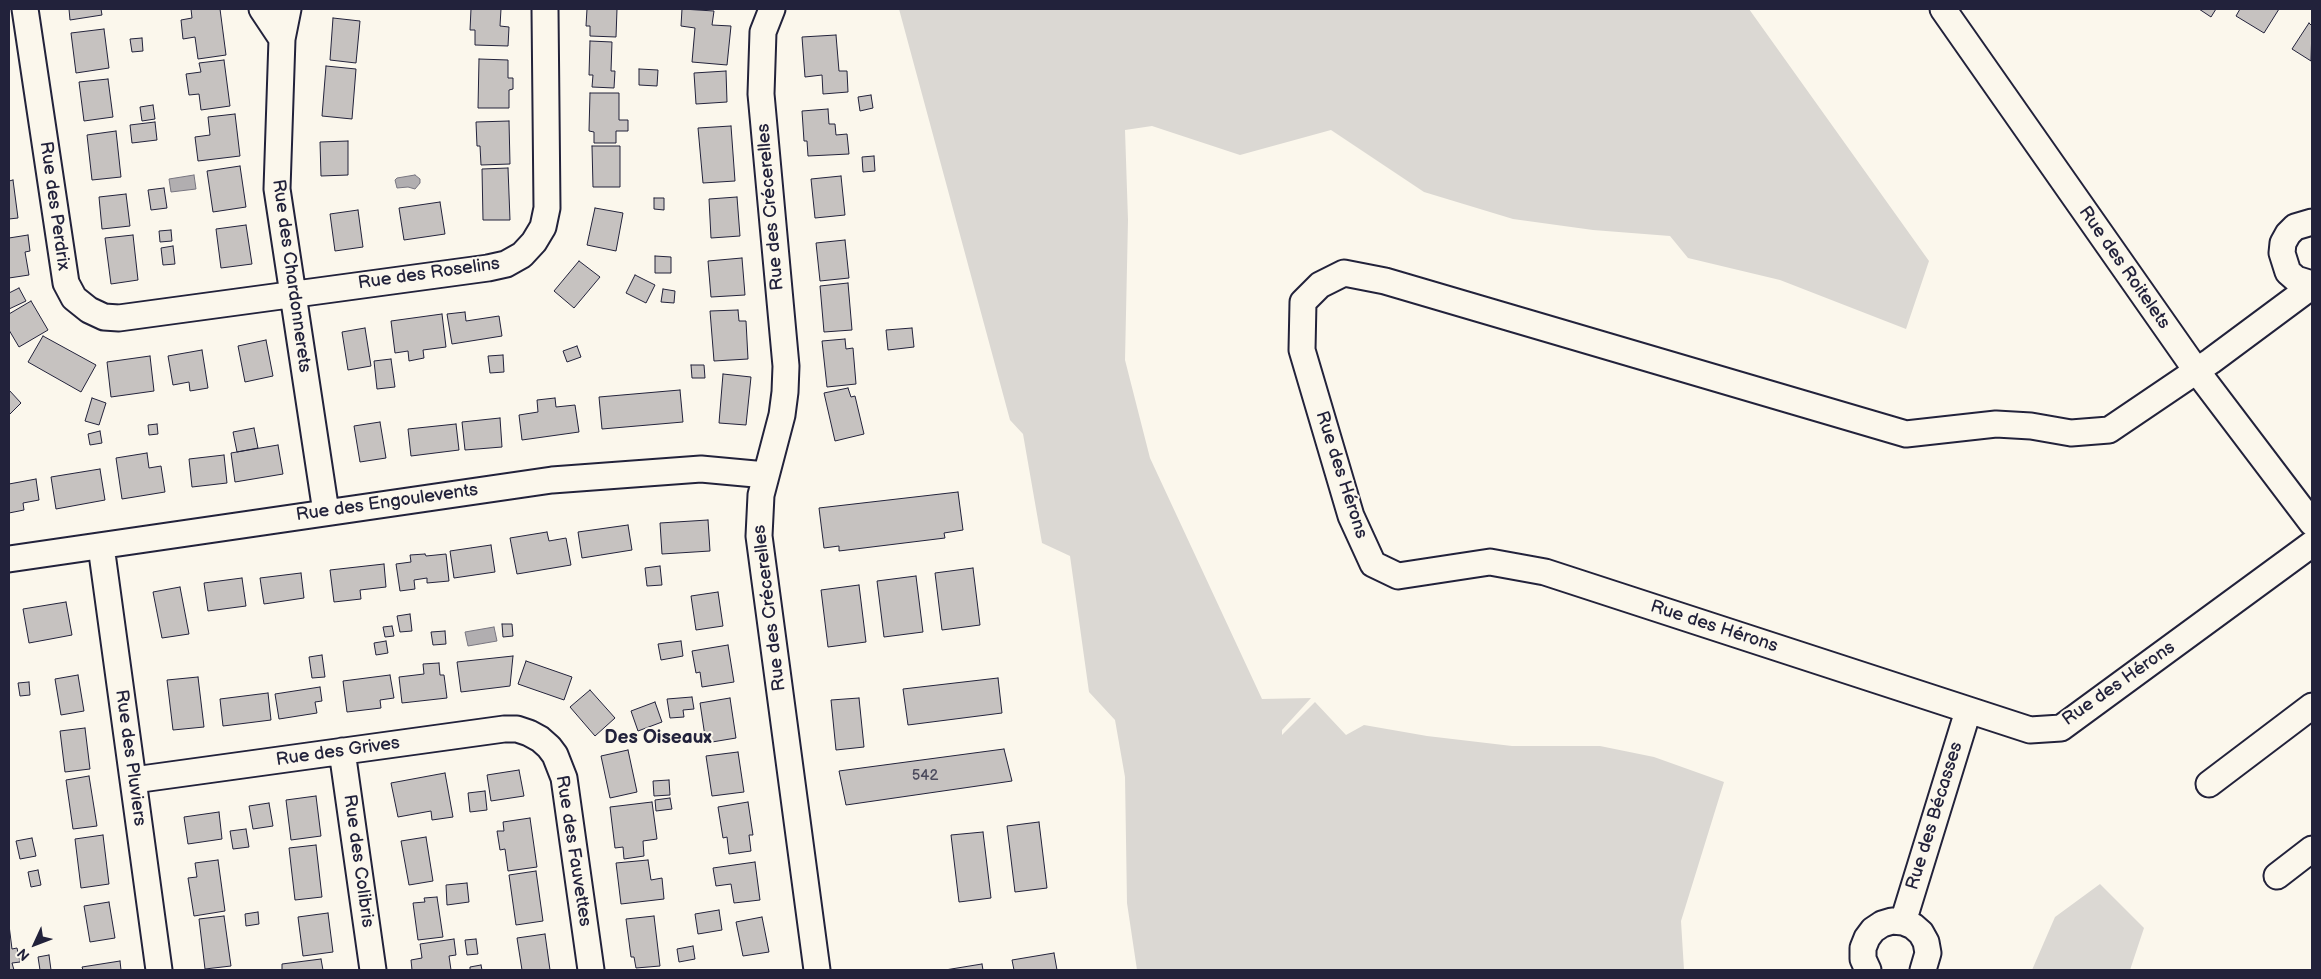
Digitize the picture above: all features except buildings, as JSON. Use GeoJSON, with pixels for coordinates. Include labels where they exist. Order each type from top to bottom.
{"type":"FeatureCollection","features":[{"type":"Feature","properties":{"kind":"street","name":"Rue des Perdrix"},"geometry":{"type":"LineString","coordinates":[[25,9],[62,267],[66,283],[74,298],[89,310],[104,317],[119,318],[291,294]]}},
{"type":"Feature","properties":{"kind":"street"},"geometry":{"type":"LineString","coordinates":[[262,9],[282,39]]}},
{"type":"Feature","properties":{"kind":"street","name":"Rue des Chardonnerets"},"geometry":{"type":"LineString","coordinates":[[288,9],[282,39],[276,189],[326,512]]}},
{"type":"Feature","properties":{"kind":"street","name":"Rue des Roselins"},"geometry":{"type":"LineString","coordinates":[[291,294],[506,264],[522,255],[534,242],[543,227],[548,208],[545,9]]}},
{"type":"Feature","properties":{"kind":"street","name":"Rue des Crécerelles"},"geometry":{"type":"LineString","coordinates":[[772,9],[763,32],[761,94],[786,386],[782,415],[766,475],[759,515],[761,558],[817,970]]}},
{"type":"Feature","properties":{"kind":"street","name":"Rue des Roitelets"},"geometry":{"type":"LineString","coordinates":[[1943,9],[2196,370],[2312,523]]}},
{"type":"Feature","properties":{"kind":"street"},"geometry":{"type":"LineString","coordinates":[[2312,222],[2295,227],[2288,234],[2282,253],[2288,272],[2296,279],[2312,285]]}},
{"type":"Feature","properties":{"kind":"street","name":"Rue des Hérons"},"geometry":{"type":"LineString","coordinates":[[2312,285],[2196,370],[2109,430],[2071,433],[2031,426],[1996,424],[1906,434],[1384,281],[1344,273],[1320,285],[1303,302],[1302,350],[1350,516],[1373,564],[1398,576],[1490,562],[1545,572],[2030,730],[2061,728],[2312,544]]}},
{"type":"Feature","properties":{"kind":"street","name":"Rue des Engoulevents"},"geometry":{"type":"LineString","coordinates":[[9,559],[552,480],[702,468],[766,475]]}},
{"type":"Feature","properties":{"kind":"street","name":"Rue des Pluviers"},"geometry":{"type":"LineString","coordinates":[[101,546],[159,970]]}},
{"type":"Feature","properties":{"kind":"street"},"geometry":{"type":"LineString","coordinates":[[2208,784],[2312,706]]}},
{"type":"Feature","properties":{"kind":"street","name":"Rue des Bécasses"},"geometry":{"type":"LineString","coordinates":[[1903,922],[1968,711]]}},
{"type":"Feature","properties":{"kind":"street","name":"Rue des Grives"},"geometry":{"type":"LineString","coordinates":[[134,780],[504,729],[517,729],[540,739]]}},
{"type":"Feature","properties":{"kind":"street","name":"Rue des Fauvettes"},"geometry":{"type":"LineString","coordinates":[[540,739],[555,755],[564,778],[591,970]]}},
{"type":"Feature","properties":{"kind":"street","name":"Rue des Colibris"},"geometry":{"type":"LineString","coordinates":[[342,751],[373,970]]}},
{"type":"Feature","properties":{"kind":"street"},"geometry":{"type":"LineString","coordinates":[[2277,876],[2312,849]]}},
{"type":"Feature","properties":{"kind":"street"},"geometry":{"type":"LineString","coordinates":[[1868,970],[1863,959],[1863,948],[1866,938],[1882,924],[1892,921],[1903,922],[1913,926],[1921,933],[1926,942],[1928,953],[1923,970]]}},
{"type":"Feature","properties":{"kind":"shaded area"},"geometry":{"type":"Polygon","coordinates":[[[899,9],[1749,9],[1929,261],[1906,329],[1780,280],[1688,258],[1670,236],[1593,230],[1513,219],[1424,192],[1331,130],[1240,155],[1152,126],[1125,130],[1128,220],[1125,360],[1150,458],[1262,699],[1311,698],[1282,730],[1282,735],[1315,702],[1346,735],[1364,725],[1427,736],[1512,746],[1600,746],[1654,757],[1724,782],[1681,921],[1684,970],[1137,970],[1127,903],[1125,777],[1115,720],[1089,692],[1070,556],[1042,543],[1023,434],[1010,420],[899,9]]]}},
{"type":"Feature","properties":{"kind":"shaded area"},"geometry":{"type":"Polygon","coordinates":[[[194,175],[196,189],[171,192],[169,179],[194,175]]]}},
{"type":"Feature","properties":{"kind":"shaded area"},"geometry":{"type":"Polygon","coordinates":[[[415,175],[420,179],[420,183],[415,189],[408,187],[397,188],[395,180],[397,178],[415,175]]]}},
{"type":"Feature","properties":{"kind":"shaded area"},"geometry":{"type":"Polygon","coordinates":[[[494,627],[497,641],[468,646],[465,632],[494,627]]]}},
{"type":"Feature","properties":{"kind":"shaded area"},"geometry":{"type":"Polygon","coordinates":[[[2100,884],[2144,928],[2130,970],[2032,970],[2055,917],[2100,884]]]}},
{"type":"Feature","properties":{"kind":"district","name":"Des Oiseaux"},"geometry":{"type":"Point","coordinates":[658,738]}}]}
